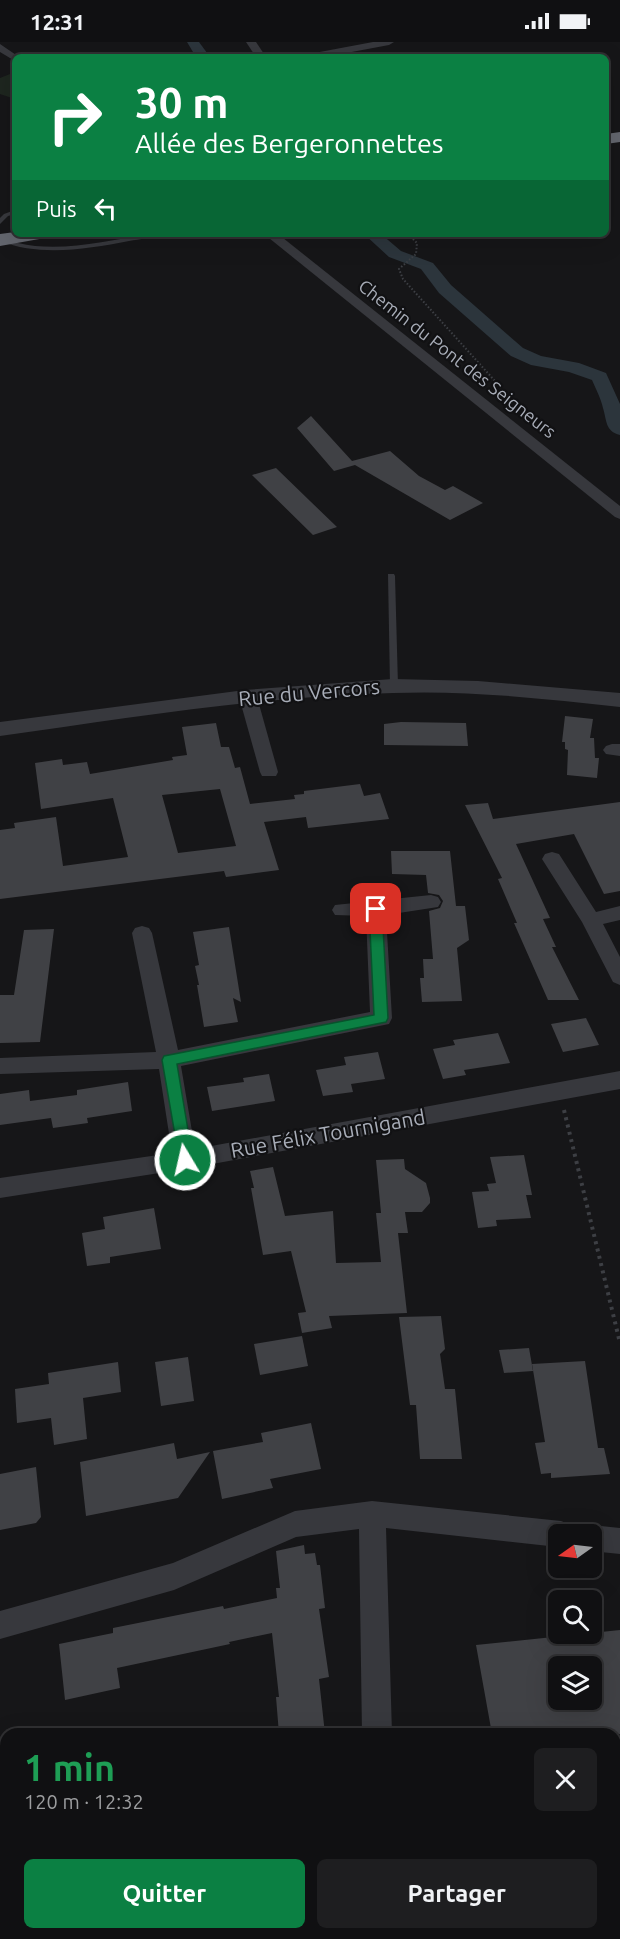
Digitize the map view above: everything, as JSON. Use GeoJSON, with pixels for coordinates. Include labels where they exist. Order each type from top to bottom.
{"type":"FeatureCollection","features":[{"type":"Feature","properties":{"kind":"highway"},"geometry":{"type":"LineString","coordinates":[[0,240],[19,237]]}},
{"type":"Feature","properties":{"kind":"street"},"geometry":{"type":"LineString","coordinates":[[325,54],[389,42]]}},
{"type":"Feature","properties":{"kind":"street","name":"Chemin du Pont des Seigneurs"},"geometry":{"type":"LineString","coordinates":[[274,237],[620,514]]}},
{"type":"Feature","properties":{"kind":"street","name":"Rue du Vercors"},"geometry":{"type":"LineString","coordinates":[[0,729],[248,697],[394,686],[493,688],[620,700]]}},
{"type":"Feature","properties":{"kind":"street"},"geometry":{"type":"LineString","coordinates":[[248,697],[269,772]]}},
{"type":"Feature","properties":{"kind":"street"},"geometry":{"type":"LineString","coordinates":[[552,859],[591,920],[620,977]]}},
{"type":"Feature","properties":{"kind":"street"},"geometry":{"type":"LineString","coordinates":[[342,910],[376,909],[431,902]]}},
{"type":"Feature","properties":{"kind":"street"},"geometry":{"type":"LineString","coordinates":[[0,1066],[170,1060],[381,1018],[376,909]]}},
{"type":"Feature","properties":{"kind":"street"},"geometry":{"type":"LineString","coordinates":[[591,920],[620,913]]}},
{"type":"Feature","properties":{"kind":"street"},"geometry":{"type":"LineString","coordinates":[[141,933],[170,1060],[185,1160]]}},
{"type":"Feature","properties":{"kind":"street","name":"Rue Félix Tournigand"},"geometry":{"type":"LineString","coordinates":[[0,1188],[185,1160],[620,1080]]}},
{"type":"Feature","properties":{"kind":"street"},"geometry":{"type":"LineString","coordinates":[[0,1625],[174,1576],[295,1524],[372,1514],[548,1533]]}},
{"type":"Feature","properties":{"kind":"street"},"geometry":{"type":"LineString","coordinates":[[372,1514],[377,1728]]}},
{"type":"Feature","properties":{"kind":"street"},"geometry":{"type":"LineString","coordinates":[[602,1539],[620,1541]]}},
{"type":"Feature","properties":{"kind":"lane"},"geometry":{"type":"LineString","coordinates":[[0,222],[6,215],[12,213]]}},
{"type":"Feature","properties":{"kind":"lane"},"geometry":{"type":"LineString","coordinates":[[0,240],[17,247],[54,248],[136,237]]}},
{"type":"Feature","properties":{"kind":"lane"},"geometry":{"type":"LineString","coordinates":[[391,576],[394,686]]}},
{"type":"Feature","properties":{"kind":"path"},"geometry":{"type":"LineString","coordinates":[[411,237],[417,243],[416,254],[399,269],[403,279],[495,381],[507,401]]}},
{"type":"Feature","properties":{"kind":"path"},"geometry":{"type":"LineString","coordinates":[[560,1092],[620,1342]]}},
{"type":"Feature","properties":{"kind":"shaded area"},"geometry":{"type":"Polygon","coordinates":[[[12,73],[12,98],[0,94],[0,78],[12,73]]]}},
{"type":"Feature","properties":{"kind":"building"},"geometry":{"type":"Polygon","coordinates":[[[311,416],[352,461],[390,451],[419,476],[445,490],[453,486],[483,503],[450,520],[355,465],[334,471],[297,428],[311,416]]]}},
{"type":"Feature","properties":{"kind":"building"},"geometry":{"type":"Polygon","coordinates":[[[276,468],[337,527],[313,535],[252,475],[276,468]]]}},
{"type":"Feature","properties":{"kind":"building"},"geometry":{"type":"Polygon","coordinates":[[[565,716],[593,719],[590,738],[594,738],[595,758],[599,758],[597,778],[567,775],[568,750],[565,749],[565,742],[562,742],[565,716]]]}},
{"type":"Feature","properties":{"kind":"building"},"geometry":{"type":"Polygon","coordinates":[[[216,723],[221,747],[229,747],[235,768],[240,767],[250,804],[295,799],[294,795],[304,794],[304,791],[360,784],[364,796],[380,793],[389,819],[308,828],[306,817],[264,822],[279,870],[226,877],[224,871],[0,899],[0,830],[15,828],[14,823],[56,817],[63,866],[128,857],[113,798],[41,809],[35,763],[62,759],[63,765],[87,762],[90,774],[173,760],[172,757],[187,755],[182,727],[216,723]],[[220,789],[162,795],[178,853],[236,846],[220,789]]]}},
{"type":"Feature","properties":{"kind":"building"},"geometry":{"type":"Polygon","coordinates":[[[466,723],[468,746],[384,745],[384,724],[466,723]]]}},
{"type":"Feature","properties":{"kind":"building"},"geometry":{"type":"Polygon","coordinates":[[[620,802],[620,891],[604,894],[574,834],[516,844],[550,918],[543,919],[556,947],[552,947],[579,1000],[548,1000],[514,923],[517,923],[498,879],[502,878],[465,805],[488,803],[493,819],[620,802]]]}},
{"type":"Feature","properties":{"kind":"building"},"geometry":{"type":"Polygon","coordinates":[[[391,851],[450,851],[456,906],[465,906],[469,940],[457,948],[462,1001],[422,1002],[420,978],[424,978],[423,959],[433,959],[429,911],[440,908],[443,901],[439,895],[428,893],[426,875],[392,874],[391,851]]]}},
{"type":"Feature","properties":{"kind":"building"},"geometry":{"type":"Polygon","coordinates":[[[229,927],[241,1002],[233,998],[238,1022],[204,1027],[195,966],[199,965],[193,932],[229,927]]]}},
{"type":"Feature","properties":{"kind":"building"},"geometry":{"type":"Polygon","coordinates":[[[54,929],[40,1042],[0,1043],[0,995],[14,995],[24,930],[54,929]]]}},
{"type":"Feature","properties":{"kind":"building"},"geometry":{"type":"Polygon","coordinates":[[[586,1018],[599,1045],[563,1052],[551,1024],[586,1018]]]}},
{"type":"Feature","properties":{"kind":"building"},"geometry":{"type":"Polygon","coordinates":[[[498,1033],[510,1063],[464,1070],[466,1075],[443,1079],[433,1049],[455,1045],[453,1040],[498,1033]]]}},
{"type":"Feature","properties":{"kind":"building"},"geometry":{"type":"Polygon","coordinates":[[[378,1052],[385,1079],[351,1084],[353,1092],[323,1096],[316,1070],[346,1065],[344,1057],[378,1052]]]}},
{"type":"Feature","properties":{"kind":"building"},"geometry":{"type":"Polygon","coordinates":[[[269,1074],[275,1101],[212,1111],[207,1087],[244,1082],[243,1078],[269,1074]]]}},
{"type":"Feature","properties":{"kind":"building"},"geometry":{"type":"Polygon","coordinates":[[[128,1082],[132,1111],[87,1118],[88,1123],[53,1128],[51,1118],[0,1125],[0,1094],[29,1090],[30,1101],[77,1095],[77,1090],[128,1082]]]}},
{"type":"Feature","properties":{"kind":"building"},"geometry":{"type":"Polygon","coordinates":[[[524,1155],[532,1195],[526,1195],[531,1218],[496,1220],[497,1226],[478,1228],[472,1192],[489,1191],[487,1184],[496,1183],[490,1157],[524,1155]]]}},
{"type":"Feature","properties":{"kind":"building"},"geometry":{"type":"Polygon","coordinates":[[[404,1159],[405,1169],[426,1183],[430,1198],[430,1203],[422,1212],[405,1212],[408,1233],[398,1233],[407,1313],[329,1316],[332,1328],[302,1333],[298,1313],[306,1312],[291,1251],[263,1255],[250,1171],[273,1167],[285,1216],[333,1211],[336,1263],[381,1262],[376,1213],[381,1213],[376,1160],[404,1159]]]}},
{"type":"Feature","properties":{"kind":"building"},"geometry":{"type":"Polygon","coordinates":[[[154,1208],[161,1249],[110,1257],[110,1263],[87,1266],[82,1233],[105,1229],[103,1217],[154,1208]]]}},
{"type":"Feature","properties":{"kind":"building"},"geometry":{"type":"Polygon","coordinates":[[[441,1316],[445,1349],[440,1354],[445,1389],[455,1389],[462,1459],[420,1459],[416,1405],[410,1405],[399,1317],[441,1316]]]}},
{"type":"Feature","properties":{"kind":"building"},"geometry":{"type":"Polygon","coordinates":[[[302,1336],[308,1366],[260,1375],[254,1344],[302,1336]]]}},
{"type":"Feature","properties":{"kind":"building"},"geometry":{"type":"Polygon","coordinates":[[[529,1348],[533,1371],[504,1373],[499,1350],[529,1348]]]}},
{"type":"Feature","properties":{"kind":"building"},"geometry":{"type":"Polygon","coordinates":[[[188,1357],[194,1401],[161,1406],[155,1362],[188,1357]]]}},
{"type":"Feature","properties":{"kind":"building"},"geometry":{"type":"Polygon","coordinates":[[[585,1361],[598,1448],[604,1448],[610,1474],[551,1478],[551,1473],[541,1474],[535,1443],[545,1442],[532,1364],[585,1361]]]}},
{"type":"Feature","properties":{"kind":"building"},"geometry":{"type":"Polygon","coordinates":[[[118,1362],[121,1392],[83,1398],[87,1439],[54,1445],[51,1418],[17,1423],[15,1389],[49,1384],[48,1373],[118,1362]]]}},
{"type":"Feature","properties":{"kind":"building"},"geometry":{"type":"Polygon","coordinates":[[[311,1423],[321,1469],[270,1479],[273,1488],[222,1499],[213,1451],[263,1442],[261,1433],[311,1423]]]}},
{"type":"Feature","properties":{"kind":"building"},"geometry":{"type":"Polygon","coordinates":[[[174,1443],[177,1459],[210,1452],[178,1498],[86,1516],[80,1462],[174,1443]]]}},
{"type":"Feature","properties":{"kind":"building"},"geometry":{"type":"Polygon","coordinates":[[[36,1467],[41,1517],[36,1523],[0,1530],[0,1474],[36,1467]]]}},
{"type":"Feature","properties":{"kind":"building"},"geometry":{"type":"Polygon","coordinates":[[[304,1545],[305,1554],[315,1553],[317,1565],[320,1565],[325,1608],[319,1609],[329,1677],[319,1679],[324,1728],[279,1728],[276,1697],[279,1697],[272,1633],[117,1668],[120,1688],[65,1700],[59,1644],[113,1633],[113,1628],[223,1606],[224,1609],[277,1598],[276,1588],[280,1588],[276,1551],[304,1545]]]}},
{"type":"Feature","properties":{"kind":"building"},"geometry":{"type":"Polygon","coordinates":[[[620,1630],[620,1728],[491,1728],[476,1645],[548,1638],[548,1644],[602,1644],[602,1632],[620,1630]]]}},
{"type":"Feature","properties":{"kind":"waterway"},"geometry":{"type":"LineString","coordinates":[[193,42],[201,54]]}},
{"type":"Feature","properties":{"kind":"waterway"},"geometry":{"type":"LineString","coordinates":[[375,237],[395,254],[427,266],[445,289],[517,352],[537,361],[573,367],[600,377],[613,409],[615,424],[620,429]]}},
{"type":"Feature","properties":{"kind":"route"},"geometry":{"type":"LineString","coordinates":[[185,1160],[170,1060],[381,1018],[376,909]]}}]}
